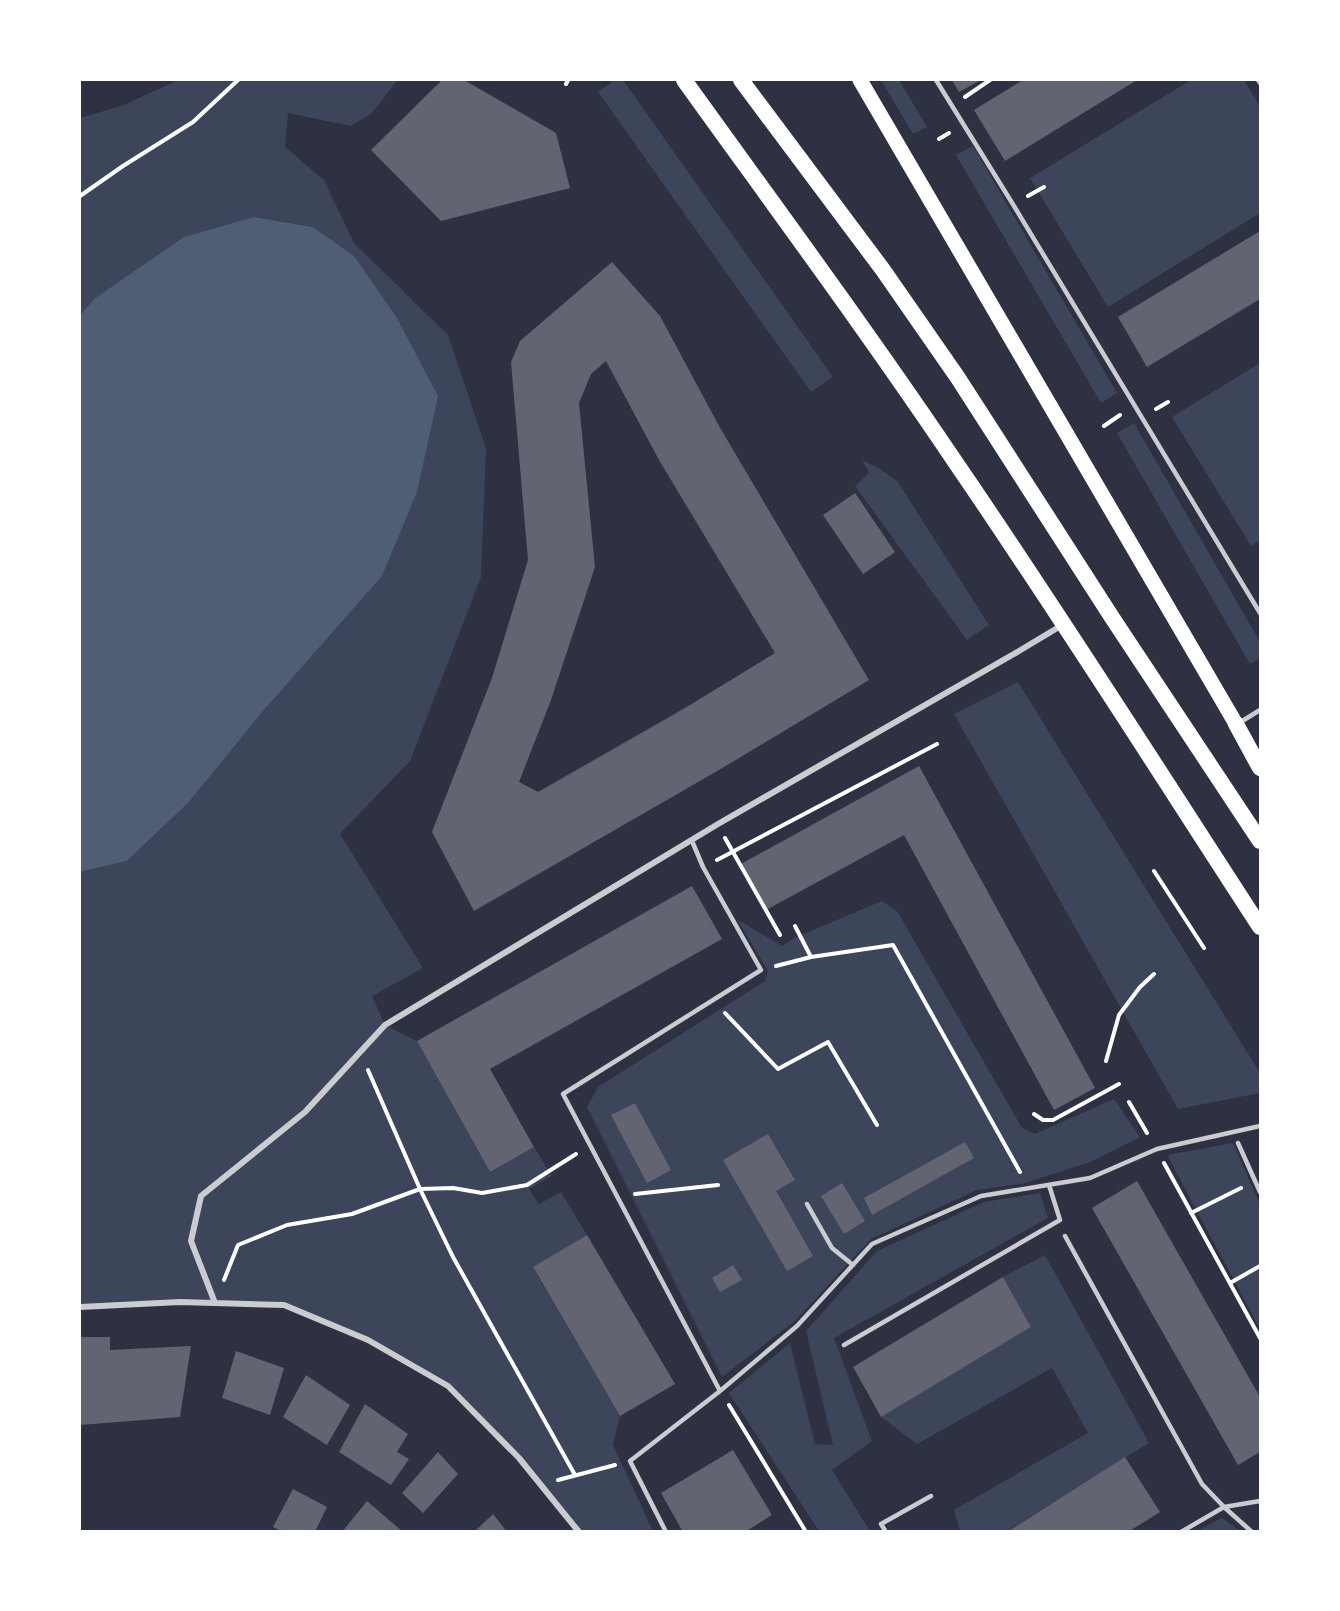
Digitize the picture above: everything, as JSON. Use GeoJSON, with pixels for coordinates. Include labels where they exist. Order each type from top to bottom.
{"type":"FeatureCollection","features":[{"type":"Feature","properties":{"kind":"highway"},"geometry":{"type":"LineString","coordinates":[[684,80],[886,361],[1064,623],[1260,927]]}},
{"type":"Feature","properties":{"kind":"highway"},"geometry":{"type":"LineString","coordinates":[[741,80],[876,261],[958,378],[1113,619],[1260,841]]}},
{"type":"Feature","properties":{"kind":"highway"},"geometry":{"type":"LineString","coordinates":[[1236,724],[1260,768]]}},
{"type":"Feature","properties":{"kind":"main road"},"geometry":{"type":"LineString","coordinates":[[860,80],[1236,724]]}},
{"type":"Feature","properties":{"kind":"street"},"geometry":{"type":"LineString","coordinates":[[215,1303],[191,1241],[201,1197],[304,1112],[385,1025],[718,824],[1064,623]]}},
{"type":"Feature","properties":{"kind":"street"},"geometry":{"type":"LineString","coordinates":[[80,1307],[180,1302],[284,1305],[368,1340],[448,1386],[519,1458],[579,1532]]}},
{"type":"Feature","properties":{"kind":"lane"},"geometry":{"type":"LineString","coordinates":[[936,80],[1021,216],[1260,613]]}},
{"type":"Feature","properties":{"kind":"lane"},"geometry":{"type":"LineString","coordinates":[[1236,724],[1260,710]]}},
{"type":"Feature","properties":{"kind":"lane"},"geometry":{"type":"LineString","coordinates":[[692,841],[760,970],[563,1094],[720,1391]]}},
{"type":"Feature","properties":{"kind":"lane"},"geometry":{"type":"LineString","coordinates":[[666,1532],[630,1461],[720,1391],[797,1326],[872,1244],[981,1196],[1090,1178],[1157,1149],[1260,1126]]}},
{"type":"Feature","properties":{"kind":"lane"},"geometry":{"type":"LineString","coordinates":[[1238,1143],[1260,1192]]}},
{"type":"Feature","properties":{"kind":"lane"},"geometry":{"type":"LineString","coordinates":[[844,1345],[1060,1220],[1049,1185]]}},
{"type":"Feature","properties":{"kind":"lane"},"geometry":{"type":"LineString","coordinates":[[807,1204],[832,1248],[853,1265]]}},
{"type":"Feature","properties":{"kind":"lane"},"geometry":{"type":"LineString","coordinates":[[1065,1236],[1202,1484],[1224,1508],[1252,1532]]}},
{"type":"Feature","properties":{"kind":"lane"},"geometry":{"type":"LineString","coordinates":[[886,1532],[881,1524],[931,1496]]}},
{"type":"Feature","properties":{"kind":"lane"},"geometry":{"type":"LineString","coordinates":[[1181,1532],[1224,1508],[1260,1501]]}},
{"type":"Feature","properties":{"kind":"path"},"geometry":{"type":"LineString","coordinates":[[80,196],[193,122],[238,80]]}},
{"type":"Feature","properties":{"kind":"path"},"geometry":{"type":"LineString","coordinates":[[1025,198],[1044,188]]}},
{"type":"Feature","properties":{"kind":"path"},"geometry":{"type":"LineString","coordinates":[[1151,412],[1168,402]]}},
{"type":"Feature","properties":{"kind":"path"},"geometry":{"type":"LineString","coordinates":[[704,867],[937,744]]}},
{"type":"Feature","properties":{"kind":"path"},"geometry":{"type":"LineString","coordinates":[[718,824],[732,853],[780,935]]}},
{"type":"Feature","properties":{"kind":"path"},"geometry":{"type":"LineString","coordinates":[[1154,871],[1203,948]]}},
{"type":"Feature","properties":{"kind":"path"},"geometry":{"type":"LineString","coordinates":[[795,926],[811,957]]}},
{"type":"Feature","properties":{"kind":"path"},"geometry":{"type":"LineString","coordinates":[[760,970],[811,957],[893,945],[1029,1188]]}},
{"type":"Feature","properties":{"kind":"path"},"geometry":{"type":"LineString","coordinates":[[1106,1061],[1119,1015],[1140,987],[1154,974]]}},
{"type":"Feature","properties":{"kind":"path"},"geometry":{"type":"LineString","coordinates":[[713,1000],[778,1069],[828,1042],[878,1125]]}},
{"type":"Feature","properties":{"kind":"path"},"geometry":{"type":"LineString","coordinates":[[360,1053],[420,1189],[453,1257],[575,1475]]}},
{"type":"Feature","properties":{"kind":"path"},"geometry":{"type":"LineString","coordinates":[[1034,1114],[1042,1120],[1053,1120],[1119,1084]]}},
{"type":"Feature","properties":{"kind":"path"},"geometry":{"type":"LineString","coordinates":[[1130,1102],[1147,1133]]}},
{"type":"Feature","properties":{"kind":"path"},"geometry":{"type":"LineString","coordinates":[[215,1303],[238,1245],[287,1225],[352,1214],[420,1189],[453,1188],[482,1192],[527,1185],[590,1146]]}},
{"type":"Feature","properties":{"kind":"path"},"geometry":{"type":"LineString","coordinates":[[1166,1168],[1260,1338]]}},
{"type":"Feature","properties":{"kind":"path"},"geometry":{"type":"LineString","coordinates":[[617,1196],[718,1185]]}},
{"type":"Feature","properties":{"kind":"path"},"geometry":{"type":"LineString","coordinates":[[1191,1213],[1243,1187]]}},
{"type":"Feature","properties":{"kind":"path"},"geometry":{"type":"LineString","coordinates":[[1230,1283],[1260,1266]]}},
{"type":"Feature","properties":{"kind":"path"},"geometry":{"type":"LineString","coordinates":[[720,1391],[806,1532]]}},
{"type":"Feature","properties":{"kind":"path"},"geometry":{"type":"LineString","coordinates":[[541,1484],[630,1461]]}},
{"type":"Feature","properties":{"kind":"shaded area"},"geometry":{"type":"Polygon","coordinates":[[[178,80],[398,80],[372,113],[351,126],[288,113],[285,147],[324,180],[354,243],[448,335],[486,448],[481,577],[410,761],[340,834],[423,968],[372,996],[385,1025],[417,1041],[490,1172],[534,1147],[552,1176],[529,1189],[539,1204],[561,1192],[587,1235],[533,1268],[620,1416],[613,1445],[653,1531],[579,1531],[519,1458],[448,1386],[368,1340],[284,1305],[215,1303],[80,1307],[80,872],[127,861],[189,802],[264,710],[354,256],[313,227],[254,217],[94,299],[80,315],[80,118],[124,105],[178,80]]]}},
{"type":"Feature","properties":{"kind":"shaded area"},"geometry":{"type":"Polygon","coordinates":[[[615,80],[623,80],[833,377],[811,392],[598,92],[615,80]]]}},
{"type":"Feature","properties":{"kind":"shaded area"},"geometry":{"type":"Polygon","coordinates":[[[881,80],[899,80],[927,127],[913,134],[881,80]]]}},
{"type":"Feature","properties":{"kind":"shaded area"},"geometry":{"type":"Polygon","coordinates":[[[1191,80],[1244,80],[1260,107],[1260,213],[1108,307],[1030,178],[1191,80]]]}},
{"type":"Feature","properties":{"kind":"shaded area"},"geometry":{"type":"Polygon","coordinates":[[[973,146],[1117,393],[1101,403],[956,155],[973,146]]]}},
{"type":"Feature","properties":{"kind":"shaded area"},"geometry":{"type":"Polygon","coordinates":[[[254,217],[313,227],[354,256],[397,318],[438,396],[417,492],[382,576],[264,710],[189,802],[127,861],[80,872],[80,315],[94,299],[184,237],[254,217]]]}},
{"type":"Feature","properties":{"kind":"shaded area"},"geometry":{"type":"Polygon","coordinates":[[[1260,363],[1260,540],[1251,546],[1172,417],[1260,363]]]}},
{"type":"Feature","properties":{"kind":"shaded area"},"geometry":{"type":"Polygon","coordinates":[[[1134,423],[1260,642],[1260,658],[1250,664],[1117,433],[1134,423]]]}},
{"type":"Feature","properties":{"kind":"shaded area"},"geometry":{"type":"Polygon","coordinates":[[[862,460],[898,482],[989,625],[967,640],[855,486],[869,473],[862,460]]]}},
{"type":"Feature","properties":{"kind":"shaded area"},"geometry":{"type":"Polygon","coordinates":[[[1018,682],[1260,1073],[1260,1093],[1178,1109],[954,714],[1018,682]]]}},
{"type":"Feature","properties":{"kind":"shaded area"},"geometry":{"type":"Polygon","coordinates":[[[882,901],[897,911],[1022,1128],[1035,1134],[1114,1099],[1140,1137],[1090,1162],[1026,1183],[977,1190],[871,1239],[795,1321],[722,1377],[587,1107],[598,1087],[765,981],[768,971],[737,919],[782,946],[794,938],[882,901]]]}},
{"type":"Feature","properties":{"kind":"shaded area"},"geometry":{"type":"Polygon","coordinates":[[[1233,1143],[1260,1205],[1260,1329],[1167,1155],[1233,1143]]]}},
{"type":"Feature","properties":{"kind":"shaded area"},"geometry":{"type":"Polygon","coordinates":[[[1040,1193],[1048,1218],[834,1338],[872,1441],[832,1470],[870,1531],[819,1531],[729,1393],[790,1343],[815,1444],[833,1445],[806,1331],[877,1251],[984,1202],[1040,1193]]]}},
{"type":"Feature","properties":{"kind":"shaded area"},"geometry":{"type":"Polygon","coordinates":[[[1045,1255],[1149,1443],[1007,1531],[960,1531],[954,1510],[1088,1433],[1052,1368],[917,1444],[881,1417],[1031,1327],[1003,1277],[1045,1255]]]}},
{"type":"Feature","properties":{"kind":"shaded area"},"geometry":{"type":"Polygon","coordinates":[[[1222,1518],[1240,1531],[1197,1531],[1222,1518]]]}},
{"type":"Feature","properties":{"kind":"building"},"geometry":{"type":"Polygon","coordinates":[[[442,80],[464,80],[556,133],[570,188],[441,221],[371,150],[442,80]]]}},
{"type":"Feature","properties":{"kind":"building"},"geometry":{"type":"Polygon","coordinates":[[[952,80],[981,80],[959,92],[952,80]]]}},
{"type":"Feature","properties":{"kind":"building"},"geometry":{"type":"Polygon","coordinates":[[[1023,80],[1137,80],[1005,161],[974,110],[1023,80]]]}},
{"type":"Feature","properties":{"kind":"building"},"geometry":{"type":"Polygon","coordinates":[[[1260,231],[1260,299],[1147,367],[1118,317],[1260,231]]]}},
{"type":"Feature","properties":{"kind":"building"},"geometry":{"type":"Polygon","coordinates":[[[612,262],[660,316],[719,426],[869,680],[719,770],[474,911],[432,832],[492,678],[528,560],[511,362],[520,341],[612,262]],[[606,361],[591,374],[579,403],[595,567],[551,700],[519,782],[538,792],[685,708],[775,653],[659,460],[606,361]]]}},
{"type":"Feature","properties":{"kind":"building"},"geometry":{"type":"Polygon","coordinates":[[[855,493],[895,552],[863,574],[823,515],[855,493]]]}},
{"type":"Feature","properties":{"kind":"building"},"geometry":{"type":"Polygon","coordinates":[[[919,766],[1095,1088],[1054,1110],[904,835],[766,910],[741,864],[919,766]]]}},
{"type":"Feature","properties":{"kind":"building"},"geometry":{"type":"Polygon","coordinates":[[[692,886],[722,939],[490,1069],[534,1147],[490,1172],[417,1041],[692,886]]]}},
{"type":"Feature","properties":{"kind":"building"},"geometry":{"type":"Polygon","coordinates":[[[635,1103],[671,1170],[647,1183],[611,1115],[635,1103]]]}},
{"type":"Feature","properties":{"kind":"building"},"geometry":{"type":"Polygon","coordinates":[[[768,1134],[795,1180],[776,1191],[813,1256],[787,1271],[723,1160],[768,1134]]]}},
{"type":"Feature","properties":{"kind":"building"},"geometry":{"type":"Polygon","coordinates":[[[965,1142],[974,1158],[872,1215],[864,1198],[965,1142]]]}},
{"type":"Feature","properties":{"kind":"building"},"geometry":{"type":"Polygon","coordinates":[[[1137,1181],[1260,1397],[1260,1452],[1238,1465],[1092,1208],[1137,1181]]]}},
{"type":"Feature","properties":{"kind":"building"},"geometry":{"type":"Polygon","coordinates":[[[842,1183],[865,1221],[844,1234],[821,1196],[842,1183]]]}},
{"type":"Feature","properties":{"kind":"building"},"geometry":{"type":"Polygon","coordinates":[[[587,1235],[675,1384],[620,1416],[533,1267],[587,1235]]]}},
{"type":"Feature","properties":{"kind":"building"},"geometry":{"type":"Polygon","coordinates":[[[733,1265],[742,1280],[720,1292],[712,1278],[733,1265]]]}},
{"type":"Feature","properties":{"kind":"building"},"geometry":{"type":"Polygon","coordinates":[[[1003,1277],[1031,1327],[881,1417],[853,1367],[1003,1277]]]}},
{"type":"Feature","properties":{"kind":"building"},"geometry":{"type":"Polygon","coordinates":[[[80,1337],[110,1337],[110,1350],[191,1346],[180,1417],[80,1425],[80,1337]]]}},
{"type":"Feature","properties":{"kind":"building"},"geometry":{"type":"Polygon","coordinates":[[[236,1351],[284,1368],[270,1415],[222,1398],[236,1351]]]}},
{"type":"Feature","properties":{"kind":"building"},"geometry":{"type":"Polygon","coordinates":[[[306,1375],[350,1405],[327,1445],[283,1417],[306,1375]]]}},
{"type":"Feature","properties":{"kind":"building"},"geometry":{"type":"Polygon","coordinates":[[[365,1404],[408,1434],[397,1452],[409,1459],[391,1485],[339,1452],[365,1404]]]}},
{"type":"Feature","properties":{"kind":"building"},"geometry":{"type":"Polygon","coordinates":[[[733,1450],[772,1515],[745,1532],[683,1532],[661,1493],[733,1450]]]}},
{"type":"Feature","properties":{"kind":"building"},"geometry":{"type":"Polygon","coordinates":[[[438,1452],[458,1474],[423,1513],[402,1493],[438,1452]]]}},
{"type":"Feature","properties":{"kind":"building"},"geometry":{"type":"Polygon","coordinates":[[[1125,1457],[1160,1512],[1128,1532],[1007,1532],[1125,1457]]]}},
{"type":"Feature","properties":{"kind":"building"},"geometry":{"type":"Polygon","coordinates":[[[293,1489],[327,1507],[315,1532],[283,1532],[273,1527],[293,1489]]]}},
{"type":"Feature","properties":{"kind":"building"},"geometry":{"type":"Polygon","coordinates":[[[367,1501],[403,1532],[342,1532],[367,1501]]]}},
{"type":"Feature","properties":{"kind":"building"},"geometry":{"type":"Polygon","coordinates":[[[493,1514],[507,1532],[474,1532],[493,1514]]]}}]}
